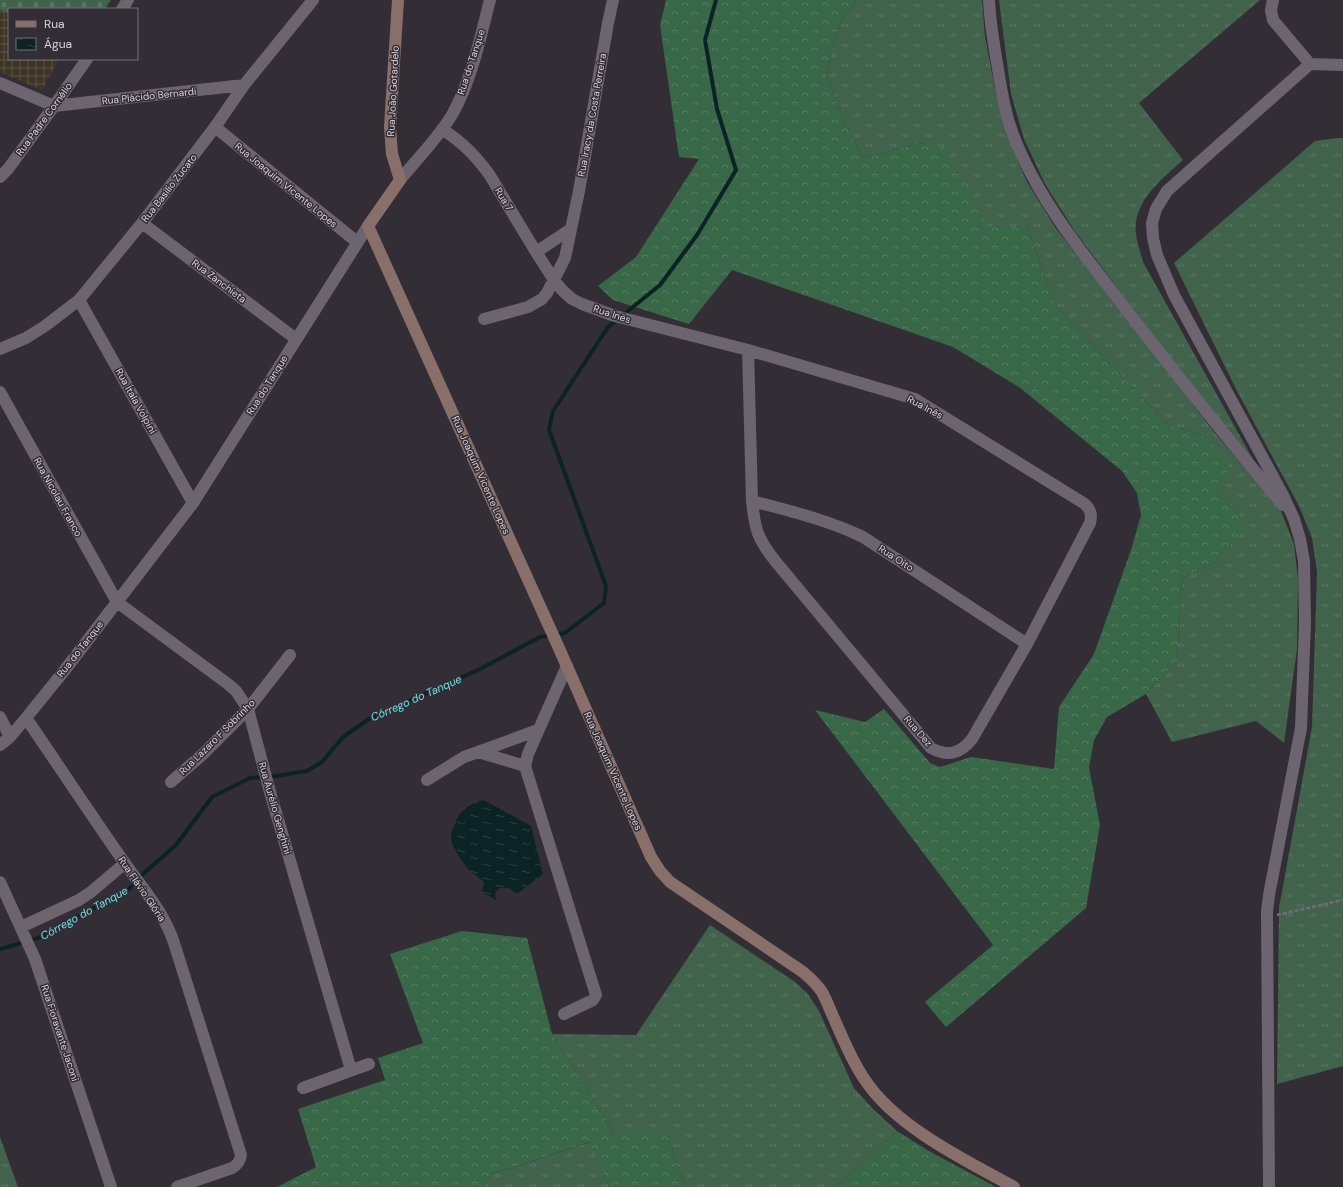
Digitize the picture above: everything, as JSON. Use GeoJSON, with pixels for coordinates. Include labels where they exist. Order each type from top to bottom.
{"type":"FeatureCollection","features":[{"type":"Feature","properties":{"kind":"street","name":"Rua Basílio Zucato"},"geometry":{"type":"LineString","coordinates":[[0,350],[26,338],[45,326],[79,300],[142,223],[215,127],[244,85],[313,0]]}},
{"type":"Feature","properties":{"kind":"street","name":"Rua João Gotardelo"},"geometry":{"type":"LineString","coordinates":[[398,0],[390,127],[392,154],[400,180]]}},
{"type":"Feature","properties":{"kind":"street","name":"Rua do Tanque"},"geometry":{"type":"LineString","coordinates":[[0,745],[10,737],[64,671],[193,502],[357,242],[400,180],[453,114],[468,78],[490,0]]}},
{"type":"Feature","properties":{"kind":"street","name":"Rua Iracy da Costa Perreira"},"geometry":{"type":"LineString","coordinates":[[484,319],[535,304],[542,299],[554,280],[567,251],[613,0]]}},
{"type":"Feature","properties":{"kind":"street"},"geometry":{"type":"LineString","coordinates":[[989,0],[990,24],[1006,114],[1028,169],[1054,212],[1086,258],[1198,402],[1294,519]]}},
{"type":"Feature","properties":{"kind":"street"},"geometry":{"type":"LineString","coordinates":[[1273,0],[1271,10],[1273,20],[1310,64]]}},
{"type":"Feature","properties":{"kind":"street","name":"Rua Padre Cornélio"},"geometry":{"type":"LineString","coordinates":[[0,177],[8,169],[86,60]]}},
{"type":"Feature","properties":{"kind":"street"},"geometry":{"type":"LineString","coordinates":[[1269,1187],[1267,917],[1269,895],[1301,728],[1305,623],[1304,561],[1300,539],[1294,519],[1283,495],[1174,296],[1157,255],[1152,238],[1152,223],[1156,209],[1167,191],[1310,64],[1343,65]]}},
{"type":"Feature","properties":{"kind":"street"},"geometry":{"type":"LineString","coordinates":[[0,83],[54,106]]}},
{"type":"Feature","properties":{"kind":"street","name":"Rua Plácido Bernardi"},"geometry":{"type":"LineString","coordinates":[[54,106],[244,85]]}},
{"type":"Feature","properties":{"kind":"street","name":"Rua Joaquim Vicente Lopes"},"geometry":{"type":"LineString","coordinates":[[215,127],[357,242]]}},
{"type":"Feature","properties":{"kind":"street","name":"Rua 7"},"geometry":{"type":"LineString","coordinates":[[442,129],[457,139],[478,159],[489,174],[554,280]]}},
{"type":"Feature","properties":{"kind":"street","name":"Rua Zanchieta"},"geometry":{"type":"LineString","coordinates":[[142,223],[296,339]]}},
{"type":"Feature","properties":{"kind":"street","name":"Rua Joaquim Vicente Lopes"},"geometry":{"type":"LineString","coordinates":[[368,226],[546,618],[651,857],[660,871],[670,882],[803,972],[814,982],[822,993],[861,1074],[882,1102],[930,1138],[955,1154],[1014,1187]]}},
{"type":"Feature","properties":{"kind":"street"},"geometry":{"type":"LineString","coordinates":[[536,252],[571,230]]}},
{"type":"Feature","properties":{"kind":"street","name":"Rua Inês"},"geometry":{"type":"LineString","coordinates":[[554,280],[572,299],[598,311],[748,350],[915,399],[1085,504]]}},
{"type":"Feature","properties":{"kind":"street","name":"Rua Ítala Volpini"},"geometry":{"type":"LineString","coordinates":[[79,300],[193,502]]}},
{"type":"Feature","properties":{"kind":"street"},"geometry":{"type":"LineString","coordinates":[[748,350],[752,501]]}},
{"type":"Feature","properties":{"kind":"street","name":"Rua Nicolau Franco"},"geometry":{"type":"LineString","coordinates":[[0,392],[117,602]]}},
{"type":"Feature","properties":{"kind":"street","name":"Rua Oito"},"geometry":{"type":"LineString","coordinates":[[752,501],[820,520],[863,537],[1027,644]]}},
{"type":"Feature","properties":{"kind":"street","name":"Rua Dez"},"geometry":{"type":"LineString","coordinates":[[752,501],[754,526],[765,548],[931,748],[940,753],[950,754],[958,752],[972,739],[1027,644],[1090,523],[1091,513],[1085,504]]}},
{"type":"Feature","properties":{"kind":"street","name":"Rua Aurélio Genghini"},"geometry":{"type":"LineString","coordinates":[[117,602],[228,684],[236,691],[248,709],[270,792],[351,1070]]}},
{"type":"Feature","properties":{"kind":"street","name":"Rua Lazaro F Sobrinho"},"geometry":{"type":"LineString","coordinates":[[171,782],[203,754],[248,709],[290,655]]}},
{"type":"Feature","properties":{"kind":"street"},"geometry":{"type":"LineString","coordinates":[[564,1014],[593,1000],[596,995],[525,766],[528,754],[538,730],[567,666]]}},
{"type":"Feature","properties":{"kind":"street"},"geometry":{"type":"LineString","coordinates":[[0,717],[10,737]]}},
{"type":"Feature","properties":{"kind":"street","name":"Rua Flávio Glória"},"geometry":{"type":"LineString","coordinates":[[26,718],[126,865],[154,902],[172,935],[239,1148],[240,1160],[237,1165],[177,1187]]}},
{"type":"Feature","properties":{"kind":"street"},"geometry":{"type":"LineString","coordinates":[[427,780],[464,757],[538,730]]}},
{"type":"Feature","properties":{"kind":"street"},"geometry":{"type":"LineString","coordinates":[[478,752],[525,766]]}},
{"type":"Feature","properties":{"kind":"street"},"geometry":{"type":"LineString","coordinates":[[23,931],[79,900],[126,865]]}},
{"type":"Feature","properties":{"kind":"street","name":"Rua Fioravante Jaconi"},"geometry":{"type":"LineString","coordinates":[[0,882],[35,959],[111,1187]]}},
{"type":"Feature","properties":{"kind":"street"},"geometry":{"type":"LineString","coordinates":[[303,1088],[369,1064]]}},
{"type":"Feature","properties":{"kind":"path"},"geometry":{"type":"LineString","coordinates":[[1267,917],[1343,900]]}},
{"type":"Feature","properties":{"kind":"shaded area"},"geometry":{"type":"Polygon","coordinates":[[[0,10],[8,14],[8,60],[58,60],[42,90],[0,72],[0,10]]]}},
{"type":"Feature","properties":{"kind":"green space"},"geometry":{"type":"Polygon","coordinates":[[[0,0],[111,0],[106,8],[8,8],[8,14],[0,10],[0,0]]]}},
{"type":"Feature","properties":{"kind":"green space"},"geometry":{"type":"Polygon","coordinates":[[[666,0],[857,0],[840,23],[826,74],[841,113],[863,158],[922,143],[943,147],[988,227],[1027,227],[1056,306],[1167,424],[1209,438],[1229,465],[1220,491],[1240,517],[1242,531],[1219,561],[1182,578],[1177,661],[1146,694],[1107,717],[1094,740],[1089,768],[1100,825],[1086,908],[946,1027],[925,1002],[993,945],[815,710],[865,722],[884,709],[930,763],[940,767],[971,757],[1054,769],[1059,707],[1094,654],[1131,550],[1141,515],[1137,493],[1122,471],[1019,387],[953,347],[732,270],[689,324],[613,300],[598,286],[636,257],[699,159],[679,157],[660,25],[666,0]]]}},
{"type":"Feature","properties":{"kind":"green space"},"geometry":{"type":"Polygon","coordinates":[[[857,0],[982,0],[985,37],[996,94],[1008,138],[1026,180],[1055,227],[1215,433],[1281,511],[1294,544],[1298,579],[1297,649],[1284,743],[1256,721],[1172,742],[1146,694],[1177,661],[1182,578],[1219,561],[1240,517],[1220,491],[1209,438],[1167,424],[1056,306],[1027,227],[988,228],[943,148],[922,143],[863,158],[841,113],[826,74],[840,23],[857,0]]]}},
{"type":"Feature","properties":{"kind":"green space"},"geometry":{"type":"Polygon","coordinates":[[[999,0],[1260,0],[1139,103],[1183,160],[1150,192],[1143,202],[1136,222],[1136,234],[1143,262],[1255,463],[1194,391],[1074,230],[1045,184],[1024,139],[1011,94],[999,0]]]}},
{"type":"Feature","properties":{"kind":"green space"},"geometry":{"type":"Polygon","coordinates":[[[1343,138],[1343,1066],[1277,1084],[1279,908],[1312,727],[1317,572],[1312,538],[1299,506],[1238,393],[1174,263],[1315,141],[1343,138]]]}},
{"type":"Feature","properties":{"kind":"green space"},"geometry":{"type":"Polygon","coordinates":[[[710,925],[795,982],[808,994],[819,1011],[854,1088],[873,1109],[897,1131],[836,1187],[685,1187],[667,1133],[614,1133],[552,1034],[636,1035],[710,925]]]}},
{"type":"Feature","properties":{"kind":"green space"},"geometry":{"type":"Polygon","coordinates":[[[462,931],[527,938],[552,1034],[614,1133],[667,1133],[685,1187],[609,1187],[590,1142],[492,1174],[483,1187],[277,1187],[316,1167],[298,1109],[385,1080],[378,1058],[423,1043],[390,954],[462,931]]]}},
{"type":"Feature","properties":{"kind":"green space"},"geometry":{"type":"Polygon","coordinates":[[[897,1131],[927,1150],[996,1187],[836,1187],[897,1131]]]}},
{"type":"Feature","properties":{"kind":"green space"},"geometry":{"type":"Polygon","coordinates":[[[0,1137],[18,1187],[0,1187],[0,1137]]]}},
{"type":"Feature","properties":{"kind":"green space"},"geometry":{"type":"Polygon","coordinates":[[[591,1142],[609,1187],[483,1187],[492,1174],[591,1142]]]}},
{"type":"Feature","properties":{"kind":"water"},"geometry":{"type":"Polygon","coordinates":[[[484,800],[531,826],[543,874],[517,894],[509,888],[500,888],[495,893],[496,900],[482,892],[484,883],[466,866],[457,853],[451,840],[452,831],[463,810],[484,800]]]}},
{"type":"Feature","properties":{"kind":"waterway"},"geometry":{"type":"LineString","coordinates":[[623,315],[660,285],[697,235],[736,170],[717,109],[705,40],[716,0]]}},
{"type":"Feature","properties":{"kind":"waterway","name":"Córrego do Tanque"},"geometry":{"type":"LineString","coordinates":[[0,949],[38,938],[128,890],[144,873],[176,845],[212,797],[250,778],[307,771],[322,762],[343,737],[369,719],[480,669],[540,637],[565,633],[604,603],[606,586],[549,430],[553,411],[608,327],[618,319]]}}]}
